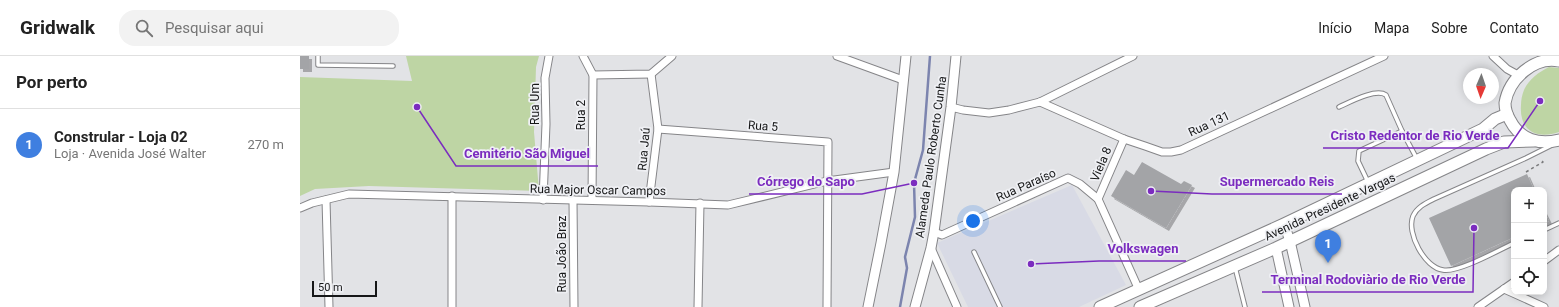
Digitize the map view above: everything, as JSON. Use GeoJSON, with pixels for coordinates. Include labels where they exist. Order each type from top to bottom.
{"type":"FeatureCollection","features":[{"type":"Feature","properties":{"kind":"main road"},"geometry":{"type":"LineString","coordinates":[[1534,141],[1522,135],[1513,126],[1507,114],[1505,103],[1518,75],[1528,66],[1555,59]]}},
{"type":"Feature","properties":{"kind":"main road","name":"Avenida Presidente Vargas"},"geometry":{"type":"LineString","coordinates":[[1100,307],[1284,224],[1483,129],[1495,119],[1507,114]]}},
{"type":"Feature","properties":{"kind":"main road","name":"Avenida Presidente Vargas"},"geometry":{"type":"LineString","coordinates":[[1140,307],[1276,248],[1486,149],[1504,142],[1534,141],[1546,143],[1559,141]]}},
{"type":"Feature","properties":{"kind":"street","name":"Rua Um"},"geometry":{"type":"LineString","coordinates":[[543,200],[546,124],[545,78],[549,56]]}},
{"type":"Feature","properties":{"kind":"street","name":"Rua 2"},"geometry":{"type":"LineString","coordinates":[[584,56],[593,75],[592,200]]}},
{"type":"Feature","properties":{"kind":"street"},"geometry":{"type":"LineString","coordinates":[[593,75],[651,74],[672,56]]}},
{"type":"Feature","properties":{"kind":"street"},"geometry":{"type":"LineString","coordinates":[[837,56],[852,59],[903,80]]}},
{"type":"Feature","properties":{"kind":"street"},"geometry":{"type":"LineString","coordinates":[[868,307],[894,172],[906,56]]}},
{"type":"Feature","properties":{"kind":"street","name":"Alameda Paulo Roberto Cunha"},"geometry":{"type":"LineString","coordinates":[[915,307],[934,232],[951,107],[956,56]]}},
{"type":"Feature","properties":{"kind":"street"},"geometry":{"type":"LineString","coordinates":[[951,107],[989,114],[1040,102],[1133,56]]}},
{"type":"Feature","properties":{"kind":"street","name":"Rua 131"},"geometry":{"type":"LineString","coordinates":[[1040,102],[1124,139],[1162,152],[1171,152],[1180,150],[1384,56]]}},
{"type":"Feature","properties":{"kind":"street"},"geometry":{"type":"LineString","coordinates":[[1493,56],[1507,69],[1518,75]]}},
{"type":"Feature","properties":{"kind":"street","name":"Rua Jaú"},"geometry":{"type":"LineString","coordinates":[[650,202],[658,129],[651,74]]}},
{"type":"Feature","properties":{"kind":"street","name":"Rua 5"},"geometry":{"type":"LineString","coordinates":[[658,129],[828,142],[827,181]]}},
{"type":"Feature","properties":{"kind":"street","name":"Viela 8"},"geometry":{"type":"LineString","coordinates":[[1098,199],[1124,139]]}},
{"type":"Feature","properties":{"kind":"street","name":"Rua Major Oscar Campos"},"geometry":{"type":"LineString","coordinates":[[300,208],[312,203],[349,194],[728,205],[827,181],[894,172]]}},
{"type":"Feature","properties":{"kind":"street","name":"Rua Paraíso"},"geometry":{"type":"LineString","coordinates":[[934,232],[942,235],[1068,178],[1080,184],[1098,199],[1140,290]]}},
{"type":"Feature","properties":{"kind":"street"},"geometry":{"type":"LineString","coordinates":[[827,181],[827,307]]}},
{"type":"Feature","properties":{"kind":"street"},"geometry":{"type":"LineString","coordinates":[[452,196],[452,307]]}},
{"type":"Feature","properties":{"kind":"street"},"geometry":{"type":"LineString","coordinates":[[326,200],[329,307]]}},
{"type":"Feature","properties":{"kind":"street","name":"Rua João Braz"},"geometry":{"type":"LineString","coordinates":[[573,200],[574,307]]}},
{"type":"Feature","properties":{"kind":"street"},"geometry":{"type":"LineString","coordinates":[[698,307],[700,204]]}},
{"type":"Feature","properties":{"kind":"street"},"geometry":{"type":"LineString","coordinates":[[1284,224],[1290,241],[1305,307]]}},
{"type":"Feature","properties":{"kind":"street"},"geometry":{"type":"LineString","coordinates":[[931,248],[957,307]]}},
{"type":"Feature","properties":{"kind":"street"},"geometry":{"type":"LineString","coordinates":[[1276,248],[1289,307]]}},
{"type":"Feature","properties":{"kind":"street"},"geometry":{"type":"LineString","coordinates":[[1547,259],[1559,250]]}},
{"type":"Feature","properties":{"kind":"street"},"geometry":{"type":"LineString","coordinates":[[1478,307],[1511,284]]}},
{"type":"Feature","properties":{"kind":"street"},"geometry":{"type":"LineString","coordinates":[[1504,289],[1544,307]]}},
{"type":"Feature","properties":{"kind":"lane"},"geometry":{"type":"LineString","coordinates":[[318,56],[318,65],[394,66]]}},
{"type":"Feature","properties":{"kind":"lane"},"geometry":{"type":"LineString","coordinates":[[1339,107],[1374,93],[1383,93],[1386,95],[1417,160]]}},
{"type":"Feature","properties":{"kind":"lane"},"geometry":{"type":"LineString","coordinates":[[1368,183],[1358,161],[1360,151],[1402,131]]}},
{"type":"Feature","properties":{"kind":"lane"},"geometry":{"type":"LineString","coordinates":[[1511,245],[1458,268],[1445,271],[1437,269],[1430,265],[1420,252],[1413,228],[1413,217],[1421,206],[1434,199],[1538,153],[1559,141]]}},
{"type":"Feature","properties":{"kind":"lane"},"geometry":{"type":"LineString","coordinates":[[1547,229],[1559,223]]}},
{"type":"Feature","properties":{"kind":"lane"},"geometry":{"type":"LineString","coordinates":[[974,252],[1000,307]]}},
{"type":"Feature","properties":{"kind":"lane"},"geometry":{"type":"LineString","coordinates":[[1234,266],[1245,307]]}},
{"type":"Feature","properties":{"kind":"path"},"geometry":{"type":"LineString","coordinates":[[1526,172],[1543,162],[1542,161]]}},
{"type":"Feature","properties":{"kind":"shaded area"},"geometry":{"type":"Polygon","coordinates":[[[1072,185],[1126,285],[1079,307],[968,307],[937,243],[1072,185]]]}},
{"type":"Feature","properties":{"kind":"green space"},"geometry":{"type":"Polygon","coordinates":[[[406,56],[539,56],[536,67],[534,132],[539,191],[369,186],[315,189],[300,196],[300,77],[412,81],[406,56]]]}},
{"type":"Feature","properties":{"kind":"green space"},"geometry":{"type":"Polygon","coordinates":[[[1549,67],[1559,68],[1559,132],[1543,135],[1536,134],[1526,127],[1521,114],[1521,101],[1524,90],[1531,79],[1549,67]]]}},
{"type":"Feature","properties":{"kind":"building"},"geometry":{"type":"Polygon","coordinates":[[[300,56],[309,56],[309,69],[300,69],[300,56]]]}},
{"type":"Feature","properties":{"kind":"building"},"geometry":{"type":"Polygon","coordinates":[[[1142,162],[1181,184],[1184,181],[1192,185],[1166,228],[1111,196],[1126,170],[1134,175],[1142,162]]]}},
{"type":"Feature","properties":{"kind":"building"},"geometry":{"type":"Polygon","coordinates":[[[1527,174],[1533,187],[1511,187],[1511,238],[1451,266],[1429,218],[1527,174]]]}},
{"type":"Feature","properties":{"kind":"waterway"},"geometry":{"type":"LineString","coordinates":[[900,307],[907,268],[905,257],[915,217],[914,183],[923,150],[930,56]]}},
{"type":"Feature","properties":{"kind":"place","name":"Cristo Redentor de Rio Verde"},"geometry":{"type":"Point","coordinates":[1540,101]}},
{"type":"Feature","properties":{"kind":"place","name":"Cemitério São Miguel"},"geometry":{"type":"Point","coordinates":[417,107]}},
{"type":"Feature","properties":{"kind":"place","name":"Córrego do Sapo"},"geometry":{"type":"Point","coordinates":[914,183]}},
{"type":"Feature","properties":{"kind":"place","name":"Supermercado Reis"},"geometry":{"type":"Point","coordinates":[1151,191]}},
{"type":"Feature","properties":{"kind":"place","name":"Terminal Rodoviàrio de Rio Verde"},"geometry":{"type":"Point","coordinates":[1474,228]}},
{"type":"Feature","properties":{"kind":"place","name":"Constrular - Loja 02"},"geometry":{"type":"Point","coordinates":[1328,263]}},
{"type":"Feature","properties":{"kind":"place","name":"Volkswagen"},"geometry":{"type":"Point","coordinates":[1031,264]}}]}
